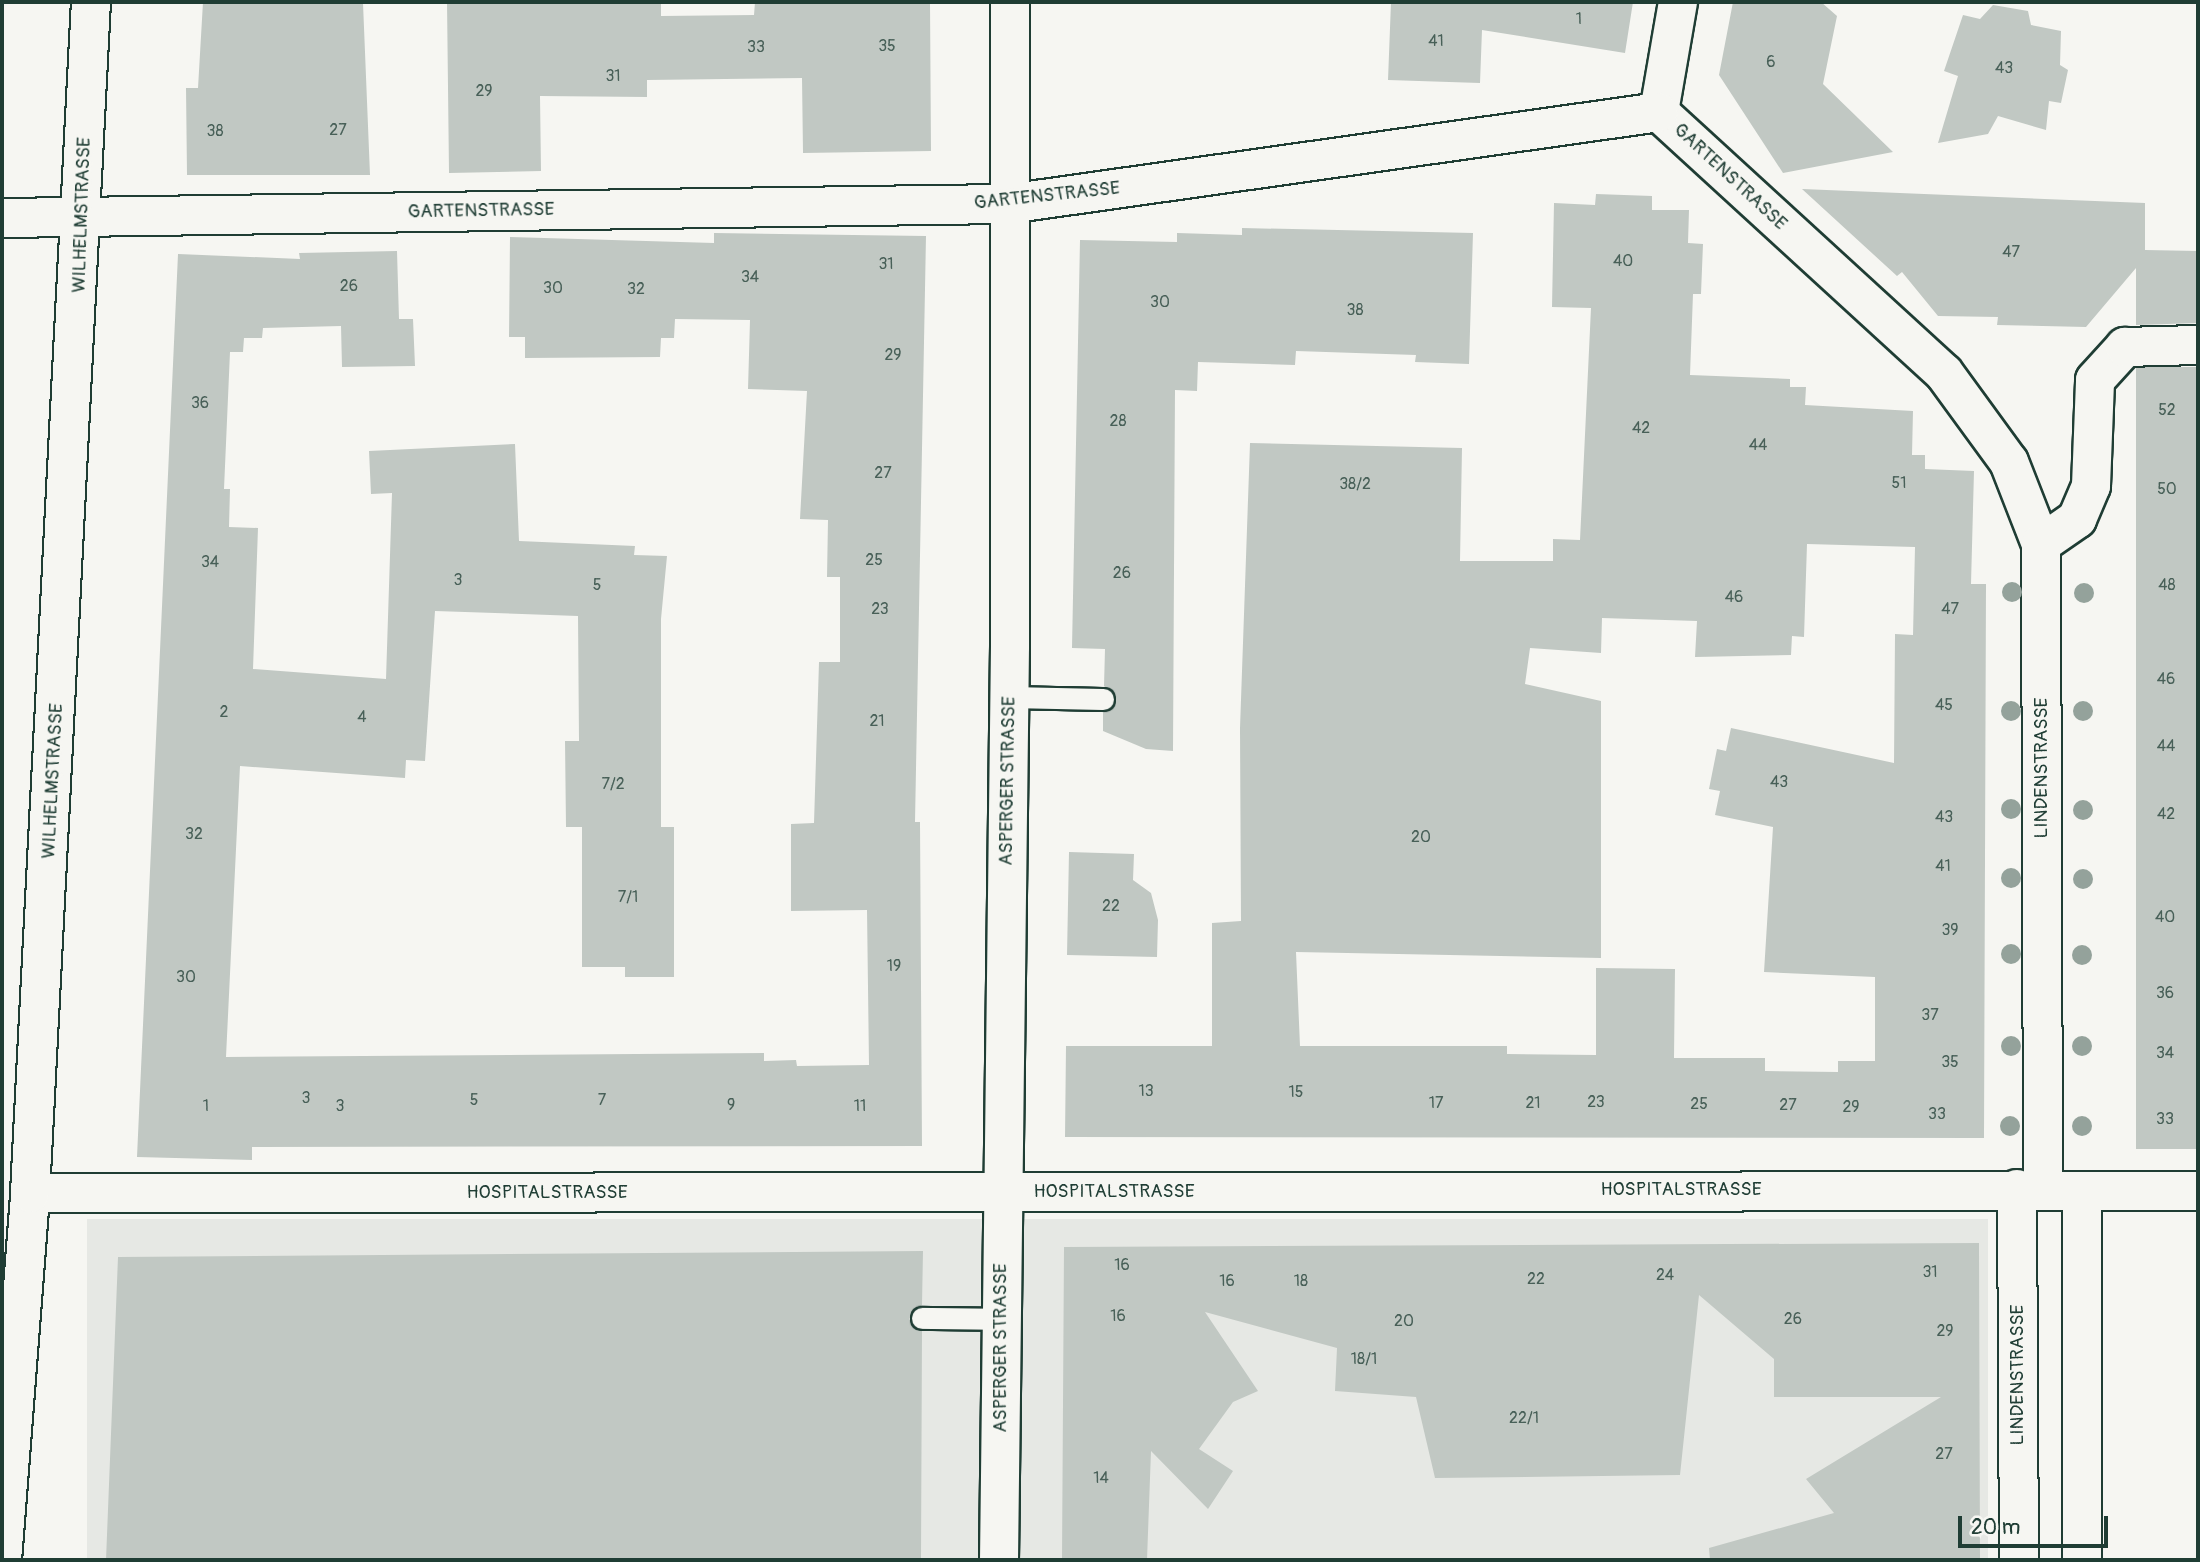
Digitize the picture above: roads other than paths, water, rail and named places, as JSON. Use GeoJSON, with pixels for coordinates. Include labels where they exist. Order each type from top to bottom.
{"type":"FeatureCollection","features":[{"type":"Feature","properties":{"kind":"street","name":"WILHELMSTRASSE"},"geometry":{"type":"LineString","coordinates":[[2,1560],[30,1193],[91,2]]}},
{"type":"Feature","properties":{"kind":"street","name":"ASPERGER STRASSE"},"geometry":{"type":"LineString","coordinates":[[999,1560],[1001,1192],[1009,697],[1010,2]]}},
{"type":"Feature","properties":{"kind":"street"},"geometry":{"type":"LineString","coordinates":[[1659,112],[1678,2]]}},
{"type":"Feature","properties":{"kind":"street","name":"GARTENSTRASSE"},"geometry":{"type":"LineString","coordinates":[[2,218],[1008,204],[1659,112],[1944,373]]}},
{"type":"Feature","properties":{"kind":"street"},"geometry":{"type":"LineString","coordinates":[[2041,544],[2077,519],[2091,486],[2095,380],[2125,346],[2198,345]]}},
{"type":"Feature","properties":{"kind":"street","name":"LINDENSTRASSE"},"geometry":{"type":"LineString","coordinates":[[1944,373],[2009,462],[2041,544],[2030,1190],[2019,1560]]}},
{"type":"Feature","properties":{"kind":"street"},"geometry":{"type":"LineString","coordinates":[[2082,1191],[2082,1560]]}},
{"type":"Feature","properties":{"kind":"street","name":"HOSPITALSTRASSE"},"geometry":{"type":"LineString","coordinates":[[30,1193],[2198,1191]]}},
{"type":"Feature","properties":{"kind":"lane"},"geometry":{"type":"LineString","coordinates":[[1009,697],[1103,699]]}},
{"type":"Feature","properties":{"kind":"lane"},"geometry":{"type":"LineString","coordinates":[[922,1318],[1002,1319]]}}]}
